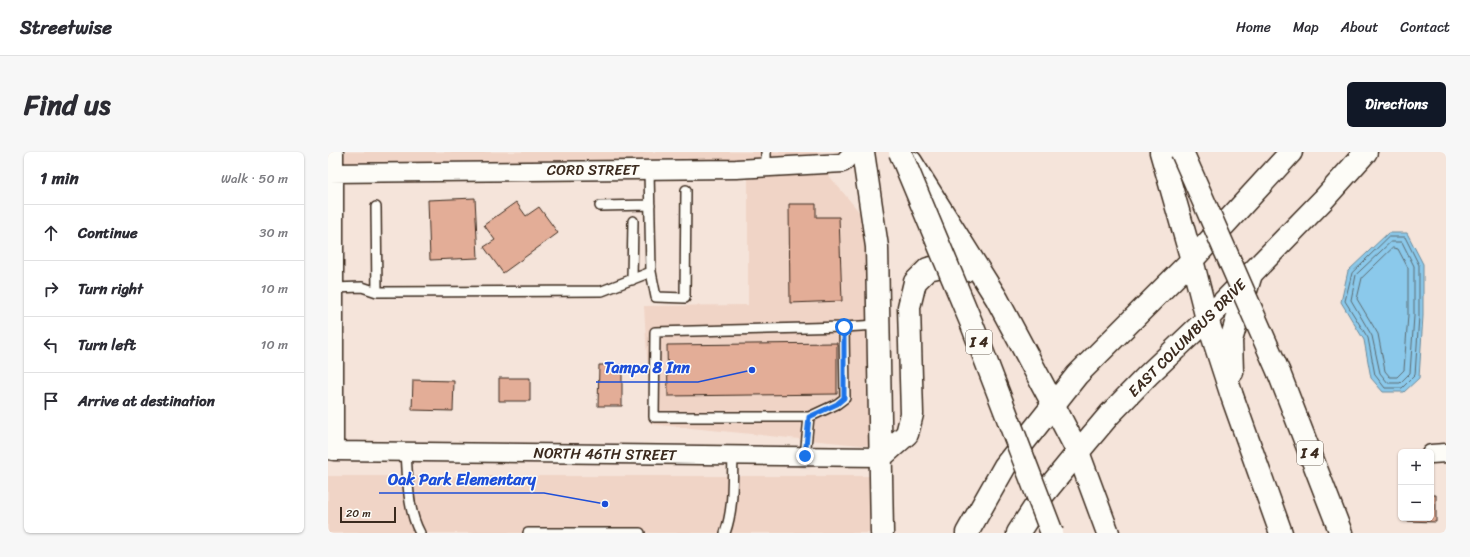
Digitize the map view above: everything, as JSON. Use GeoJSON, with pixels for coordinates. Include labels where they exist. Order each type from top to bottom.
{"type":"FeatureCollection","features":[{"type":"Feature","properties":{"kind":"main road"},"geometry":{"type":"LineString","coordinates":[[863,152],[877,247],[882,533]]}},
{"type":"Feature","properties":{"kind":"main road","name":"I 4"},"geometry":{"type":"LineString","coordinates":[[900,152],[971,322],[1052,533]]}},
{"type":"Feature","properties":{"kind":"main road"},"geometry":{"type":"LineString","coordinates":[[904,152],[997,299],[1078,452],[1108,533]]}},
{"type":"Feature","properties":{"kind":"main road"},"geometry":{"type":"LineString","coordinates":[[1161,152],[1192,260],[1207,319],[1232,396],[1281,533]]}},
{"type":"Feature","properties":{"kind":"main road","name":"I 4"},"geometry":{"type":"LineString","coordinates":[[1182,152],[1279,373],[1341,533]]}},
{"type":"Feature","properties":{"kind":"main road"},"geometry":{"type":"LineString","coordinates":[[967,533],[1005,466],[1077,375],[1192,260],[1291,152]]}},
{"type":"Feature","properties":{"kind":"main road","name":"EAST COLUMBUS DRIVE"},"geometry":{"type":"LineString","coordinates":[[1018,533],[1042,496],[1110,414],[1251,274],[1323,200],[1366,152]]}},
{"type":"Feature","properties":{"kind":"main road"},"geometry":{"type":"LineString","coordinates":[[881,457],[907,434],[912,414],[909,307],[915,282],[928,268],[950,264],[975,276],[997,299]]}},
{"type":"Feature","properties":{"kind":"main road"},"geometry":{"type":"LineString","coordinates":[[1232,396],[1231,340],[1251,274]]}},
{"type":"Feature","properties":{"kind":"street"},"geometry":{"type":"LineString","coordinates":[[331,450],[334,288],[331,172],[334,152]]}},
{"type":"Feature","properties":{"kind":"street","name":"CORD STREET"},"geometry":{"type":"LineString","coordinates":[[331,172],[736,169],[766,160],[843,163],[853,152]]}},
{"type":"Feature","properties":{"kind":"street","name":"NORTH 46TH STREET"},"geometry":{"type":"LineString","coordinates":[[331,450],[881,457]]}},
{"type":"Feature","properties":{"kind":"street"},"geometry":{"type":"LineString","coordinates":[[1434,454],[1446,453]]}},
{"type":"Feature","properties":{"kind":"lane"},"geometry":{"type":"LineString","coordinates":[[649,170],[651,272],[656,297],[685,298],[686,190]]}},
{"type":"Feature","properties":{"kind":"lane"},"geometry":{"type":"LineString","coordinates":[[600,206],[650,205]]}},
{"type":"Feature","properties":{"kind":"lane"},"geometry":{"type":"LineString","coordinates":[[376,207],[377,292]]}},
{"type":"Feature","properties":{"kind":"lane"},"geometry":{"type":"LineString","coordinates":[[632,280],[633,221]]}},
{"type":"Feature","properties":{"kind":"lane"},"geometry":{"type":"LineString","coordinates":[[334,288],[362,287],[377,292],[602,291],[651,272]]}},
{"type":"Feature","properties":{"kind":"lane"},"geometry":{"type":"LineString","coordinates":[[844,327],[844,398],[837,404],[809,417],[654,417],[655,332],[878,325]]}},
{"type":"Feature","properties":{"kind":"lane"},"geometry":{"type":"LineString","coordinates":[[805,456],[809,417]]}},
{"type":"Feature","properties":{"kind":"lane"},"geometry":{"type":"LineString","coordinates":[[406,452],[410,503],[415,524],[420,533]]}},
{"type":"Feature","properties":{"kind":"lane"},"geometry":{"type":"LineString","coordinates":[[725,533],[729,523],[731,507],[733,455]]}},
{"type":"Feature","properties":{"kind":"lane"},"geometry":{"type":"LineString","coordinates":[[528,533],[640,533]]}},
{"type":"Feature","properties":{"kind":"shaded area"},"geometry":{"type":"Polygon","coordinates":[[[335,152],[820,152],[826,172],[866,220],[890,448],[651,424],[644,306],[748,305],[748,173],[335,171],[335,152]]]}},
{"type":"Feature","properties":{"kind":"shaded area"},"geometry":{"type":"Polygon","coordinates":[[[328,476],[880,476],[884,533],[328,533],[328,476]]]}},
{"type":"Feature","properties":{"kind":"water"},"geometry":{"type":"Polygon","coordinates":[[[1388,233],[1407,233],[1423,264],[1423,316],[1419,378],[1404,392],[1383,392],[1371,378],[1364,340],[1341,302],[1348,271],[1388,233]]]}},
{"type":"Feature","properties":{"kind":"building"},"geometry":{"type":"Polygon","coordinates":[[[475,198],[478,258],[430,260],[428,200],[475,198]]]}},
{"type":"Feature","properties":{"kind":"building"},"geometry":{"type":"Polygon","coordinates":[[[516,202],[526,216],[539,207],[558,233],[503,273],[484,247],[495,240],[484,225],[516,202]]]}},
{"type":"Feature","properties":{"kind":"building"},"geometry":{"type":"Polygon","coordinates":[[[789,204],[816,204],[816,217],[839,217],[842,301],[790,303],[789,204]]]}},
{"type":"Feature","properties":{"kind":"building"},"geometry":{"type":"Polygon","coordinates":[[[837,343],[837,394],[668,396],[667,345],[837,343]]]}},
{"type":"Feature","properties":{"kind":"building"},"geometry":{"type":"Polygon","coordinates":[[[599,365],[622,365],[622,406],[598,406],[599,365]]]}},
{"type":"Feature","properties":{"kind":"building"},"geometry":{"type":"Polygon","coordinates":[[[499,378],[530,378],[530,401],[499,401],[499,378]]]}},
{"type":"Feature","properties":{"kind":"building"},"geometry":{"type":"Polygon","coordinates":[[[413,380],[454,381],[453,411],[412,410],[413,380]]]}},
{"type":"Feature","properties":{"kind":"building"},"geometry":{"type":"Polygon","coordinates":[[[1434,495],[1436,495],[1436,522],[1407,521],[1434,521],[1434,495]]]}},
{"type":"Feature","properties":{"kind":"place","name":"Tampa 8 Inn"},"geometry":{"type":"Point","coordinates":[752,370]}},
{"type":"Feature","properties":{"kind":"place","name":"Oak Park Elementary"},"geometry":{"type":"Point","coordinates":[605,504]}},
{"type":"Feature","properties":{"kind":"route"},"geometry":{"type":"LineString","coordinates":[[805,456],[809,417],[837,404],[844,398],[844,327]]}}]}
